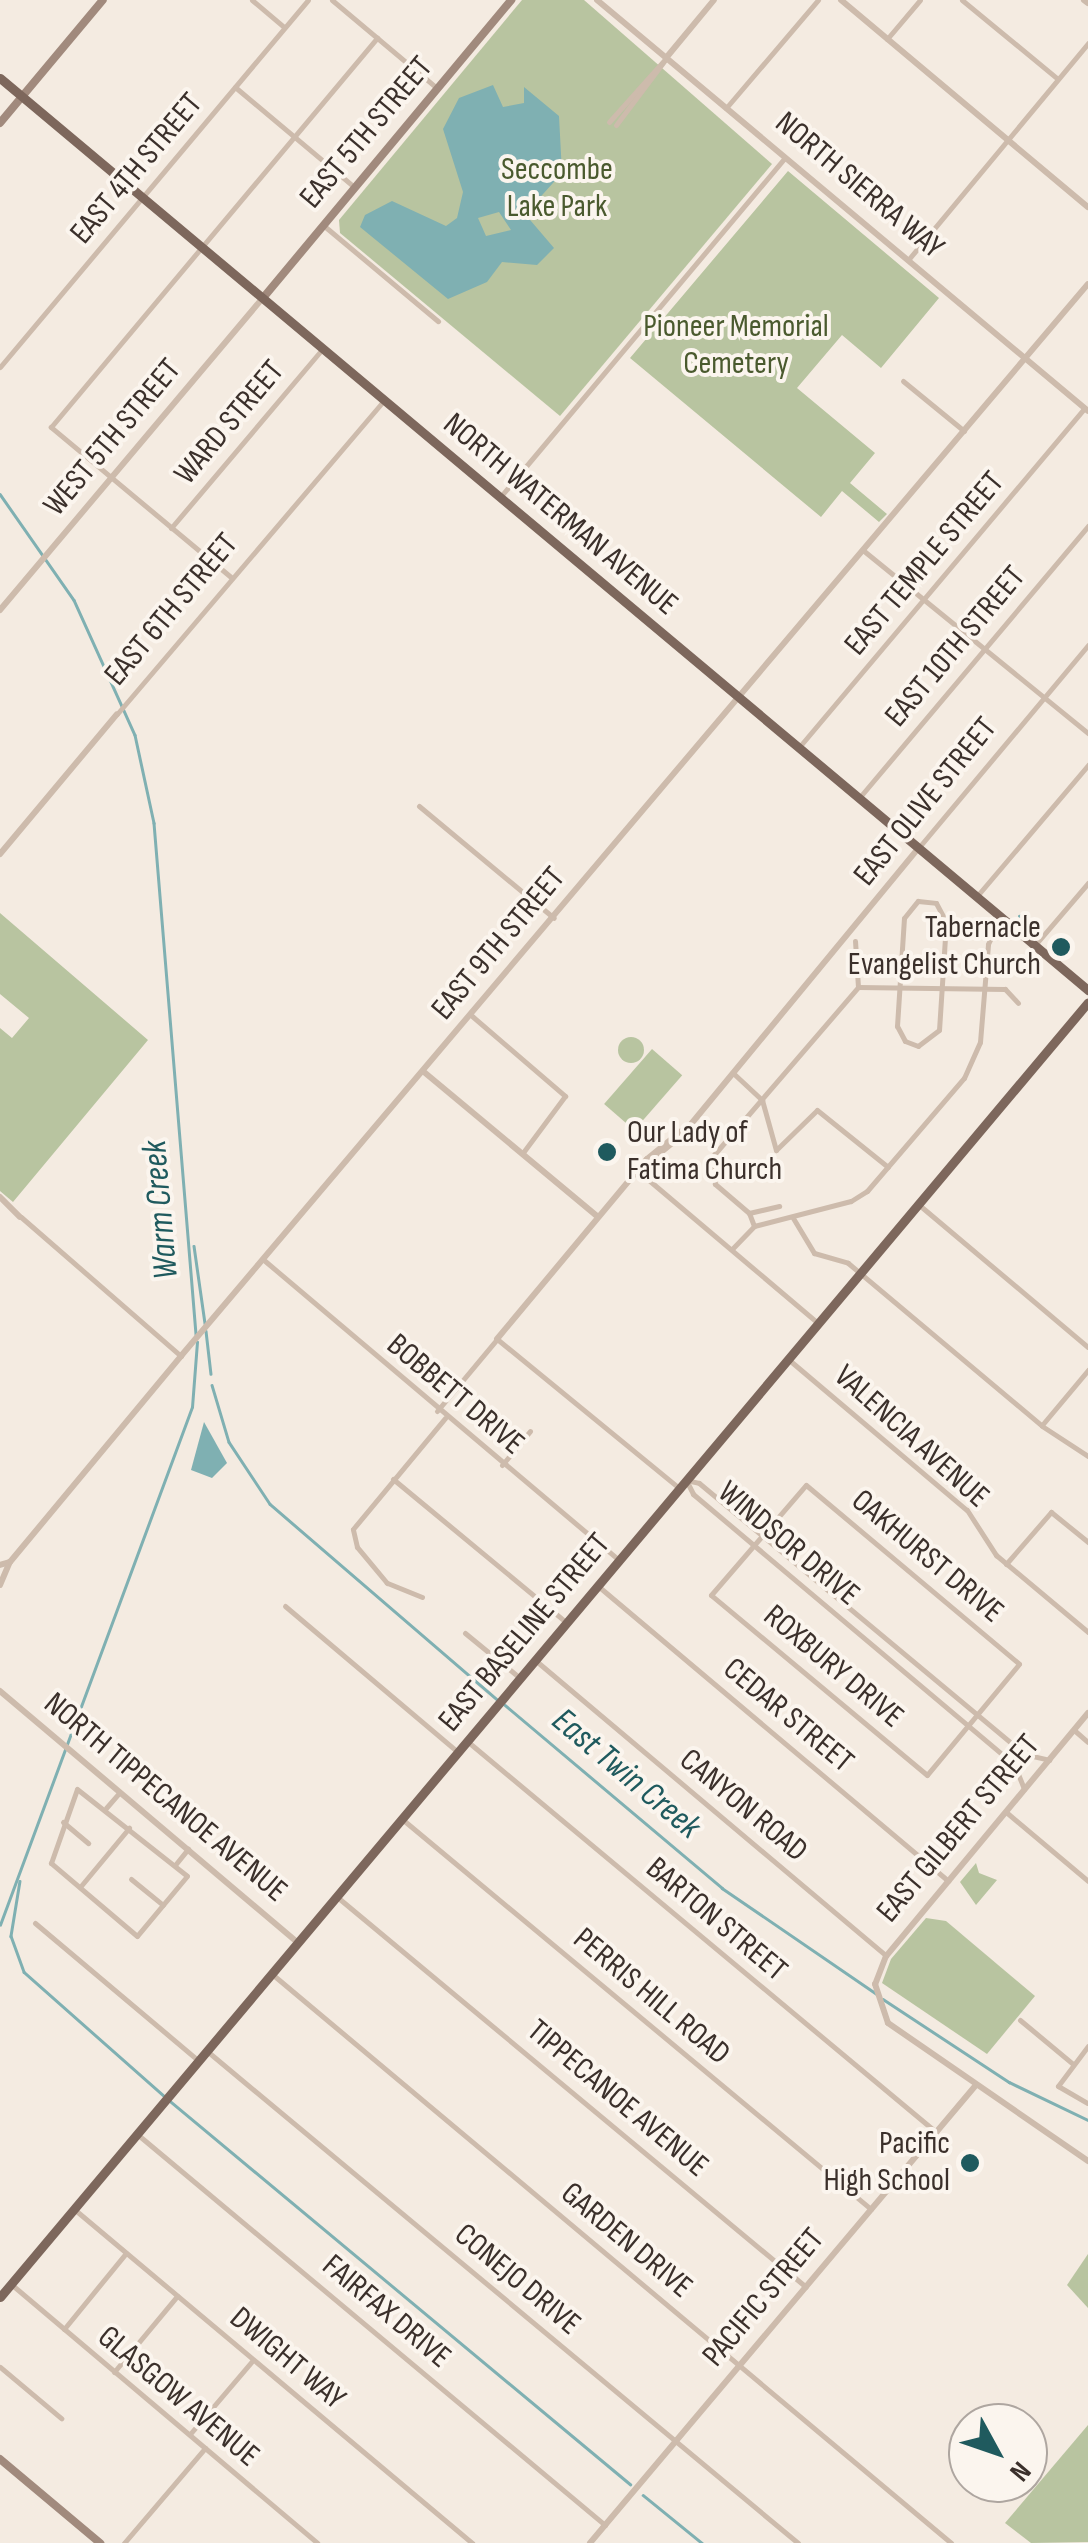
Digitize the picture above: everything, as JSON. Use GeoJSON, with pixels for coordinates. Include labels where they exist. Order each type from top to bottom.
{"type":"FeatureCollection","features":[{"type":"Feature","properties":{"kind":"main road"},"geometry":{"type":"LineString","coordinates":[[0,123],[104,0]]}},
{"type":"Feature","properties":{"kind":"main road","name":"EAST 5TH STREET"},"geometry":{"type":"LineString","coordinates":[[263,298],[511,0]]}},
{"type":"Feature","properties":{"kind":"main road","name":"NORTH WATERMAN AVENUE"},"geometry":{"type":"LineString","coordinates":[[0,78],[1088,990]]}},
{"type":"Feature","properties":{"kind":"main road","name":"EAST BASELINE STREET"},"geometry":{"type":"LineString","coordinates":[[0,2297],[1088,1002]]}},
{"type":"Feature","properties":{"kind":"main road"},"geometry":{"type":"LineString","coordinates":[[0,2459],[100,2543]]}},
{"type":"Feature","properties":{"kind":"street"},"geometry":{"type":"LineString","coordinates":[[252,0],[285,28]]}},
{"type":"Feature","properties":{"kind":"street","name":"EAST 4TH STREET"},"geometry":{"type":"LineString","coordinates":[[0,367],[308,0]]}},
{"type":"Feature","properties":{"kind":"street"},"geometry":{"type":"LineString","coordinates":[[332,0],[437,88]]}},
{"type":"Feature","properties":{"kind":"street","name":"NORTH SIERRA WAY"},"geometry":{"type":"LineString","coordinates":[[597,0],[1086,410]]}},
{"type":"Feature","properties":{"kind":"street"},"geometry":{"type":"LineString","coordinates":[[612,124],[714,0]]}},
{"type":"Feature","properties":{"kind":"street"},"geometry":{"type":"LineString","coordinates":[[726,108],[818,0]]}},
{"type":"Feature","properties":{"kind":"street"},"geometry":{"type":"LineString","coordinates":[[840,0],[1088,207]]}},
{"type":"Feature","properties":{"kind":"street"},"geometry":{"type":"LineString","coordinates":[[887,39],[920,0]]}},
{"type":"Feature","properties":{"kind":"street"},"geometry":{"type":"LineString","coordinates":[[962,0],[1058,79]]}},
{"type":"Feature","properties":{"kind":"street"},"geometry":{"type":"LineString","coordinates":[[232,578],[52,427],[377,38]]}},
{"type":"Feature","properties":{"kind":"street"},"geometry":{"type":"LineString","coordinates":[[908,260],[1088,43]]}},
{"type":"Feature","properties":{"kind":"street"},"geometry":{"type":"LineString","coordinates":[[235,87],[354,187]]}},
{"type":"Feature","properties":{"kind":"street"},"geometry":{"type":"LineString","coordinates":[[499,497],[785,157]]}},
{"type":"Feature","properties":{"kind":"street"},"geometry":{"type":"LineString","coordinates":[[323,224],[438,321]]}},
{"type":"Feature","properties":{"kind":"street","name":"EAST 9TH STREET"},"geometry":{"type":"LineString","coordinates":[[0,1585],[10,1562],[182,1356],[1088,284]]}},
{"type":"Feature","properties":{"kind":"street","name":"WEST 5TH STREET"},"geometry":{"type":"LineString","coordinates":[[0,610],[263,298]]}},
{"type":"Feature","properties":{"kind":"street","name":"WARD STREET"},"geometry":{"type":"LineString","coordinates":[[172,528],[322,348]]}},
{"type":"Feature","properties":{"kind":"street"},"geometry":{"type":"LineString","coordinates":[[903,381],[964,431]]}},
{"type":"Feature","properties":{"kind":"street","name":"EAST 6TH STREET"},"geometry":{"type":"LineString","coordinates":[[0,854],[384,400]]}},
{"type":"Feature","properties":{"kind":"street","name":"EAST TEMPLE STREET"},"geometry":{"type":"LineString","coordinates":[[799,748],[1086,410]]}},
{"type":"Feature","properties":{"kind":"street","name":"EAST 10TH STREET"},"geometry":{"type":"LineString","coordinates":[[859,798],[1088,526]]}},
{"type":"Feature","properties":{"kind":"street"},"geometry":{"type":"LineString","coordinates":[[864,550],[1088,733]]}},
{"type":"Feature","properties":{"kind":"street","name":"EAST OLIVE STREET"},"geometry":{"type":"LineString","coordinates":[[496,1339],[638,1171],[686,1127],[733,1073],[1088,645]]}},
{"type":"Feature","properties":{"kind":"street"},"geometry":{"type":"LineString","coordinates":[[977,897],[1088,764]]}},
{"type":"Feature","properties":{"kind":"street"},"geometry":{"type":"LineString","coordinates":[[420,806],[554,918]]}},
{"type":"Feature","properties":{"kind":"street"},"geometry":{"type":"LineString","coordinates":[[1035,945],[1088,883]]}},
{"type":"Feature","properties":{"kind":"street"},"geometry":{"type":"LineString","coordinates":[[928,900],[946,919],[939,1030],[918,1046],[898,1028],[900,984],[905,915],[928,900]]}},
{"type":"Feature","properties":{"kind":"street"},"geometry":{"type":"LineString","coordinates":[[732,1250],[754,1226],[852,1202],[888,1167],[974,1064],[990,936],[1001,917]]}},
{"type":"Feature","properties":{"kind":"street"},"geometry":{"type":"LineString","coordinates":[[754,1226],[749,1213],[719,1190],[710,1163],[858,986],[855,941]]}},
{"type":"Feature","properties":{"kind":"street"},"geometry":{"type":"LineString","coordinates":[[858,986],[1011,989],[1018,1000]]}},
{"type":"Feature","properties":{"kind":"street"},"geometry":{"type":"LineString","coordinates":[[472,1016],[564,1096],[522,1154]]}},
{"type":"Feature","properties":{"kind":"street"},"geometry":{"type":"LineString","coordinates":[[424,1072],[598,1218]]}},
{"type":"Feature","properties":{"kind":"street"},"geometry":{"type":"LineString","coordinates":[[733,1073],[762,1100],[776,1150],[817,1110],[888,1167]]}},
{"type":"Feature","properties":{"kind":"street"},"geometry":{"type":"LineString","coordinates":[[638,1171],[818,1323]]}},
{"type":"Feature","properties":{"kind":"street"},"geometry":{"type":"LineString","coordinates":[[0,1197],[182,1356]]}},
{"type":"Feature","properties":{"kind":"street"},"geometry":{"type":"LineString","coordinates":[[918,1204],[1088,1347]]}},
{"type":"Feature","properties":{"kind":"street"},"geometry":{"type":"LineString","coordinates":[[749,1213],[779,1206]]}},
{"type":"Feature","properties":{"kind":"street"},"geometry":{"type":"LineString","coordinates":[[793,1217],[814,1253],[860,1273],[1042,1426],[1088,1456]]}},
{"type":"Feature","properties":{"kind":"street","name":"BOBBETT DRIVE"},"geometry":{"type":"LineString","coordinates":[[265,1261],[445,1418],[620,1560]]}},
{"type":"Feature","properties":{"kind":"street"},"geometry":{"type":"LineString","coordinates":[[437,1411],[496,1339],[683,1484]]}},
{"type":"Feature","properties":{"kind":"street","name":"VALENCIA AVENUE"},"geometry":{"type":"LineString","coordinates":[[788,1359],[968,1510],[1006,1564],[1088,1632]]}},
{"type":"Feature","properties":{"kind":"street"},"geometry":{"type":"LineString","coordinates":[[1042,1426],[1088,1370]]}},
{"type":"Feature","properties":{"kind":"street"},"geometry":{"type":"LineString","coordinates":[[422,1597],[387,1583],[352,1538],[393,1479],[445,1418]]}},
{"type":"Feature","properties":{"kind":"street"},"geometry":{"type":"LineString","coordinates":[[502,1465],[530,1431]]}},
{"type":"Feature","properties":{"kind":"street"},"geometry":{"type":"LineString","coordinates":[[393,1479],[567,1622]]}},
{"type":"Feature","properties":{"kind":"street","name":"WINDSOR DRIVE"},"geometry":{"type":"LineString","coordinates":[[683,1484],[762,1536],[1024,1754],[1050,1760]]}},
{"type":"Feature","properties":{"kind":"street","name":"WINDSOR DRIVE"},"geometry":{"type":"LineString","coordinates":[[683,1484],[1014,1764],[1024,1790]]}},
{"type":"Feature","properties":{"kind":"street","name":"OAKHURST DRIVE"},"geometry":{"type":"LineString","coordinates":[[762,1536],[806,1485],[1019,1664],[976,1716]]}},
{"type":"Feature","properties":{"kind":"street"},"geometry":{"type":"LineString","coordinates":[[1006,1564],[1051,1512],[1088,1542]]}},
{"type":"Feature","properties":{"kind":"street","name":"ROXBURY DRIVE"},"geometry":{"type":"LineString","coordinates":[[762,1536],[711,1595],[927,1774],[976,1716]]}},
{"type":"Feature","properties":{"kind":"street"},"geometry":{"type":"LineString","coordinates":[[0,1565],[10,1562]]}},
{"type":"Feature","properties":{"kind":"street","name":"CEDAR STREET"},"geometry":{"type":"LineString","coordinates":[[598,1586],[948,1881]]}},
{"type":"Feature","properties":{"kind":"street"},"geometry":{"type":"LineString","coordinates":[[285,1606],[458,1752]]}},
{"type":"Feature","properties":{"kind":"street"},"geometry":{"type":"LineString","coordinates":[[858,1633],[866,1624]]}},
{"type":"Feature","properties":{"kind":"street"},"geometry":{"type":"LineString","coordinates":[[466,1633],[520,1678]]}},
{"type":"Feature","properties":{"kind":"street","name":"CANYON ROAD"},"geometry":{"type":"LineString","coordinates":[[535,1660],[886,1956]]}},
{"type":"Feature","properties":{"kind":"street","name":"NORTH TIPPECANOE AVENUE"},"geometry":{"type":"LineString","coordinates":[[0,1691],[298,1943]]}},
{"type":"Feature","properties":{"kind":"street","name":"EAST GILBERT STREET"},"geometry":{"type":"LineString","coordinates":[[976,2086],[895,2028],[879,2009],[875,1982],[886,1956],[1088,1713]]}},
{"type":"Feature","properties":{"kind":"street"},"geometry":{"type":"LineString","coordinates":[[1074,1730],[1088,1742]]}},
{"type":"Feature","properties":{"kind":"street","name":"BARTON STREET"},"geometry":{"type":"LineString","coordinates":[[467,1742],[936,2132]]}},
{"type":"Feature","properties":{"kind":"street"},"geometry":{"type":"LineString","coordinates":[[77,1789],[106,1808],[187,1876],[137,1936],[50,1858],[62,1822],[77,1789]]}},
{"type":"Feature","properties":{"kind":"street"},"geometry":{"type":"LineString","coordinates":[[106,1808],[120,1792]]}},
{"type":"Feature","properties":{"kind":"street"},"geometry":{"type":"LineString","coordinates":[[1006,1812],[1088,1881]]}},
{"type":"Feature","properties":{"kind":"street","name":"PERRIS HILL ROAD"},"geometry":{"type":"LineString","coordinates":[[402,1819],[871,2210]]}},
{"type":"Feature","properties":{"kind":"street"},"geometry":{"type":"LineString","coordinates":[[62,1822],[88,1843]]}},
{"type":"Feature","properties":{"kind":"street"},"geometry":{"type":"LineString","coordinates":[[80,1886],[129,1828]]}},
{"type":"Feature","properties":{"kind":"street"},"geometry":{"type":"LineString","coordinates":[[174,1866],[188,1849]]}},
{"type":"Feature","properties":{"kind":"street"},"geometry":{"type":"LineString","coordinates":[[131,1879],[163,1905]]}},
{"type":"Feature","properties":{"kind":"street","name":"TIPPECANOE AVENUE"},"geometry":{"type":"LineString","coordinates":[[336,1896],[806,2287]]}},
{"type":"Feature","properties":{"kind":"street"},"geometry":{"type":"LineString","coordinates":[[35,1923],[199,2061]]}},
{"type":"Feature","properties":{"kind":"street","name":"GARDEN DRIVE"},"geometry":{"type":"LineString","coordinates":[[272,1974],[952,2543]]}},
{"type":"Feature","properties":{"kind":"street"},"geometry":{"type":"LineString","coordinates":[[1020,2020],[1072,2064]]}},
{"type":"Feature","properties":{"kind":"street"},"geometry":{"type":"LineString","coordinates":[[1088,2046],[1058,2086],[1088,2103]]}},
{"type":"Feature","properties":{"kind":"street","name":"CONEJO DRIVE"},"geometry":{"type":"LineString","coordinates":[[207,2051],[798,2543]]}},
{"type":"Feature","properties":{"kind":"street"},"geometry":{"type":"LineString","coordinates":[[976,2086],[1088,2161]]}},
{"type":"Feature","properties":{"kind":"street","name":"PACIFIC STREET"},"geometry":{"type":"LineString","coordinates":[[590,2543],[976,2086]]}},
{"type":"Feature","properties":{"kind":"street","name":"FAIRFAX DRIVE"},"geometry":{"type":"LineString","coordinates":[[137,2134],[605,2525]]}},
{"type":"Feature","properties":{"kind":"street","name":"DWIGHT WAY"},"geometry":{"type":"LineString","coordinates":[[74,2208],[472,2543]]}},
{"type":"Feature","properties":{"kind":"street"},"geometry":{"type":"LineString","coordinates":[[64,2329],[126,2253]]}},
{"type":"Feature","properties":{"kind":"street","name":"GLASGOW AVENUE"},"geometry":{"type":"LineString","coordinates":[[11,2284],[318,2543]]}},
{"type":"Feature","properties":{"kind":"street"},"geometry":{"type":"LineString","coordinates":[[114,2372],[177,2296]]}},
{"type":"Feature","properties":{"kind":"street"},"geometry":{"type":"LineString","coordinates":[[190,2434],[253,2360]]}},
{"type":"Feature","properties":{"kind":"street"},"geometry":{"type":"LineString","coordinates":[[0,2367],[60,2418]]}},
{"type":"Feature","properties":{"kind":"street"},"geometry":{"type":"LineString","coordinates":[[124,2543],[205,2448]]}},
{"type":"Feature","properties":{"kind":"green space","name":"Seccombe Lake Park"},"geometry":{"type":"Polygon","coordinates":[[[522,0],[584,0],[772,164],[560,416],[340,233],[339,220],[522,0]]]}},
{"type":"Feature","properties":{"kind":"green space","name":"Pioneer Memorial Cemetery"},"geometry":{"type":"Polygon","coordinates":[[[788,171],[939,298],[881,368],[842,335],[797,388],[875,453],[850,483],[887,514],[879,522],[842,491],[821,517],[630,358],[788,171]]]}},
{"type":"Feature","properties":{"kind":"green space"},"geometry":{"type":"Polygon","coordinates":[[[0,913],[148,1040],[13,1202],[0,1191],[0,1028],[12,1038],[29,1018],[0,994],[0,913]]]}},
{"type":"Feature","properties":{"kind":"green space"},"geometry":{"type":"Polygon","coordinates":[[[631,1037],[640,1041],[644,1050],[640,1059],[631,1063],[622,1059],[618,1050],[622,1041],[631,1037]]]}},
{"type":"Feature","properties":{"kind":"green space"},"geometry":{"type":"Polygon","coordinates":[[[652,1049],[682,1075],[634,1130],[604,1104],[652,1049]]]}},
{"type":"Feature","properties":{"kind":"green space"},"geometry":{"type":"Polygon","coordinates":[[[976,1863],[979,1873],[997,1880],[976,1905],[960,1882],[976,1863]]]}},
{"type":"Feature","properties":{"kind":"green space"},"geometry":{"type":"Polygon","coordinates":[[[926,1918],[946,1921],[1035,1996],[987,2054],[882,1983],[891,1959],[926,1918]]]}},
{"type":"Feature","properties":{"kind":"green space"},"geometry":{"type":"Polygon","coordinates":[[[1088,2254],[1088,2308],[1067,2285],[1088,2254]]]}},
{"type":"Feature","properties":{"kind":"green space"},"geometry":{"type":"Polygon","coordinates":[[[1088,2425],[1088,2542],[1031,2543],[1005,2523],[1022,2503],[1048,2503],[1048,2472],[1088,2425]]]}},
{"type":"Feature","properties":{"kind":"water"},"geometry":{"type":"Polygon","coordinates":[[[493,85],[503,107],[524,103],[524,87],[559,116],[562,173],[525,214],[554,248],[537,265],[502,262],[487,282],[448,299],[360,227],[365,215],[392,201],[446,226],[457,218],[463,192],[443,129],[459,98],[493,85]],[[499,212],[478,218],[486,236],[511,230],[499,212]]]}},
{"type":"Feature","properties":{"kind":"water"},"geometry":{"type":"Polygon","coordinates":[[[204,1422],[227,1463],[212,1478],[191,1470],[204,1422]]]}},
{"type":"Feature","properties":{"kind":"waterway","name":"Warm Creek"},"geometry":{"type":"LineString","coordinates":[[0,494],[74,600],[135,735],[154,823],[196,1334]]}},
{"type":"Feature","properties":{"kind":"waterway","name":"East Twin Creek"},"geometry":{"type":"LineString","coordinates":[[194,1246],[205,1323]]}},
{"type":"Feature","properties":{"kind":"waterway","name":"East Twin Creek"},"geometry":{"type":"LineString","coordinates":[[206,1331],[211,1374]]}},
{"type":"Feature","properties":{"kind":"waterway","name":"Warm Creek"},"geometry":{"type":"LineString","coordinates":[[0,1925],[192,1407],[197,1342]]}},
{"type":"Feature","properties":{"kind":"waterway","name":"East Twin Creek"},"geometry":{"type":"LineString","coordinates":[[212,1385],[229,1442],[270,1504],[498,1700]]}},
{"type":"Feature","properties":{"kind":"waterway","name":"East Twin Creek"},"geometry":{"type":"LineString","coordinates":[[505,1705],[722,1888],[877,1994]]}},
{"type":"Feature","properties":{"kind":"waterway"},"geometry":{"type":"LineString","coordinates":[[20,1881],[11,1936],[24,1972],[164,2096]]}},
{"type":"Feature","properties":{"kind":"waterway","name":"East Twin Creek"},"geometry":{"type":"LineString","coordinates":[[883,1999],[1009,2082],[1088,2120]]}},
{"type":"Feature","properties":{"kind":"waterway"},"geometry":{"type":"LineString","coordinates":[[170,2101],[630,2484]]}},
{"type":"Feature","properties":{"kind":"waterway"},"geometry":{"type":"LineString","coordinates":[[643,2495],[702,2543]]}},
{"type":"Feature","properties":{"kind":"place","name":"Tabernacle Evangelist Church"},"geometry":{"type":"Point","coordinates":[1061,947]}},
{"type":"Feature","properties":{"kind":"place","name":"Our Lady of Fatima Church"},"geometry":{"type":"Point","coordinates":[607,1152]}},
{"type":"Feature","properties":{"kind":"place","name":"Pacific High School"},"geometry":{"type":"Point","coordinates":[970,2163]}}]}
